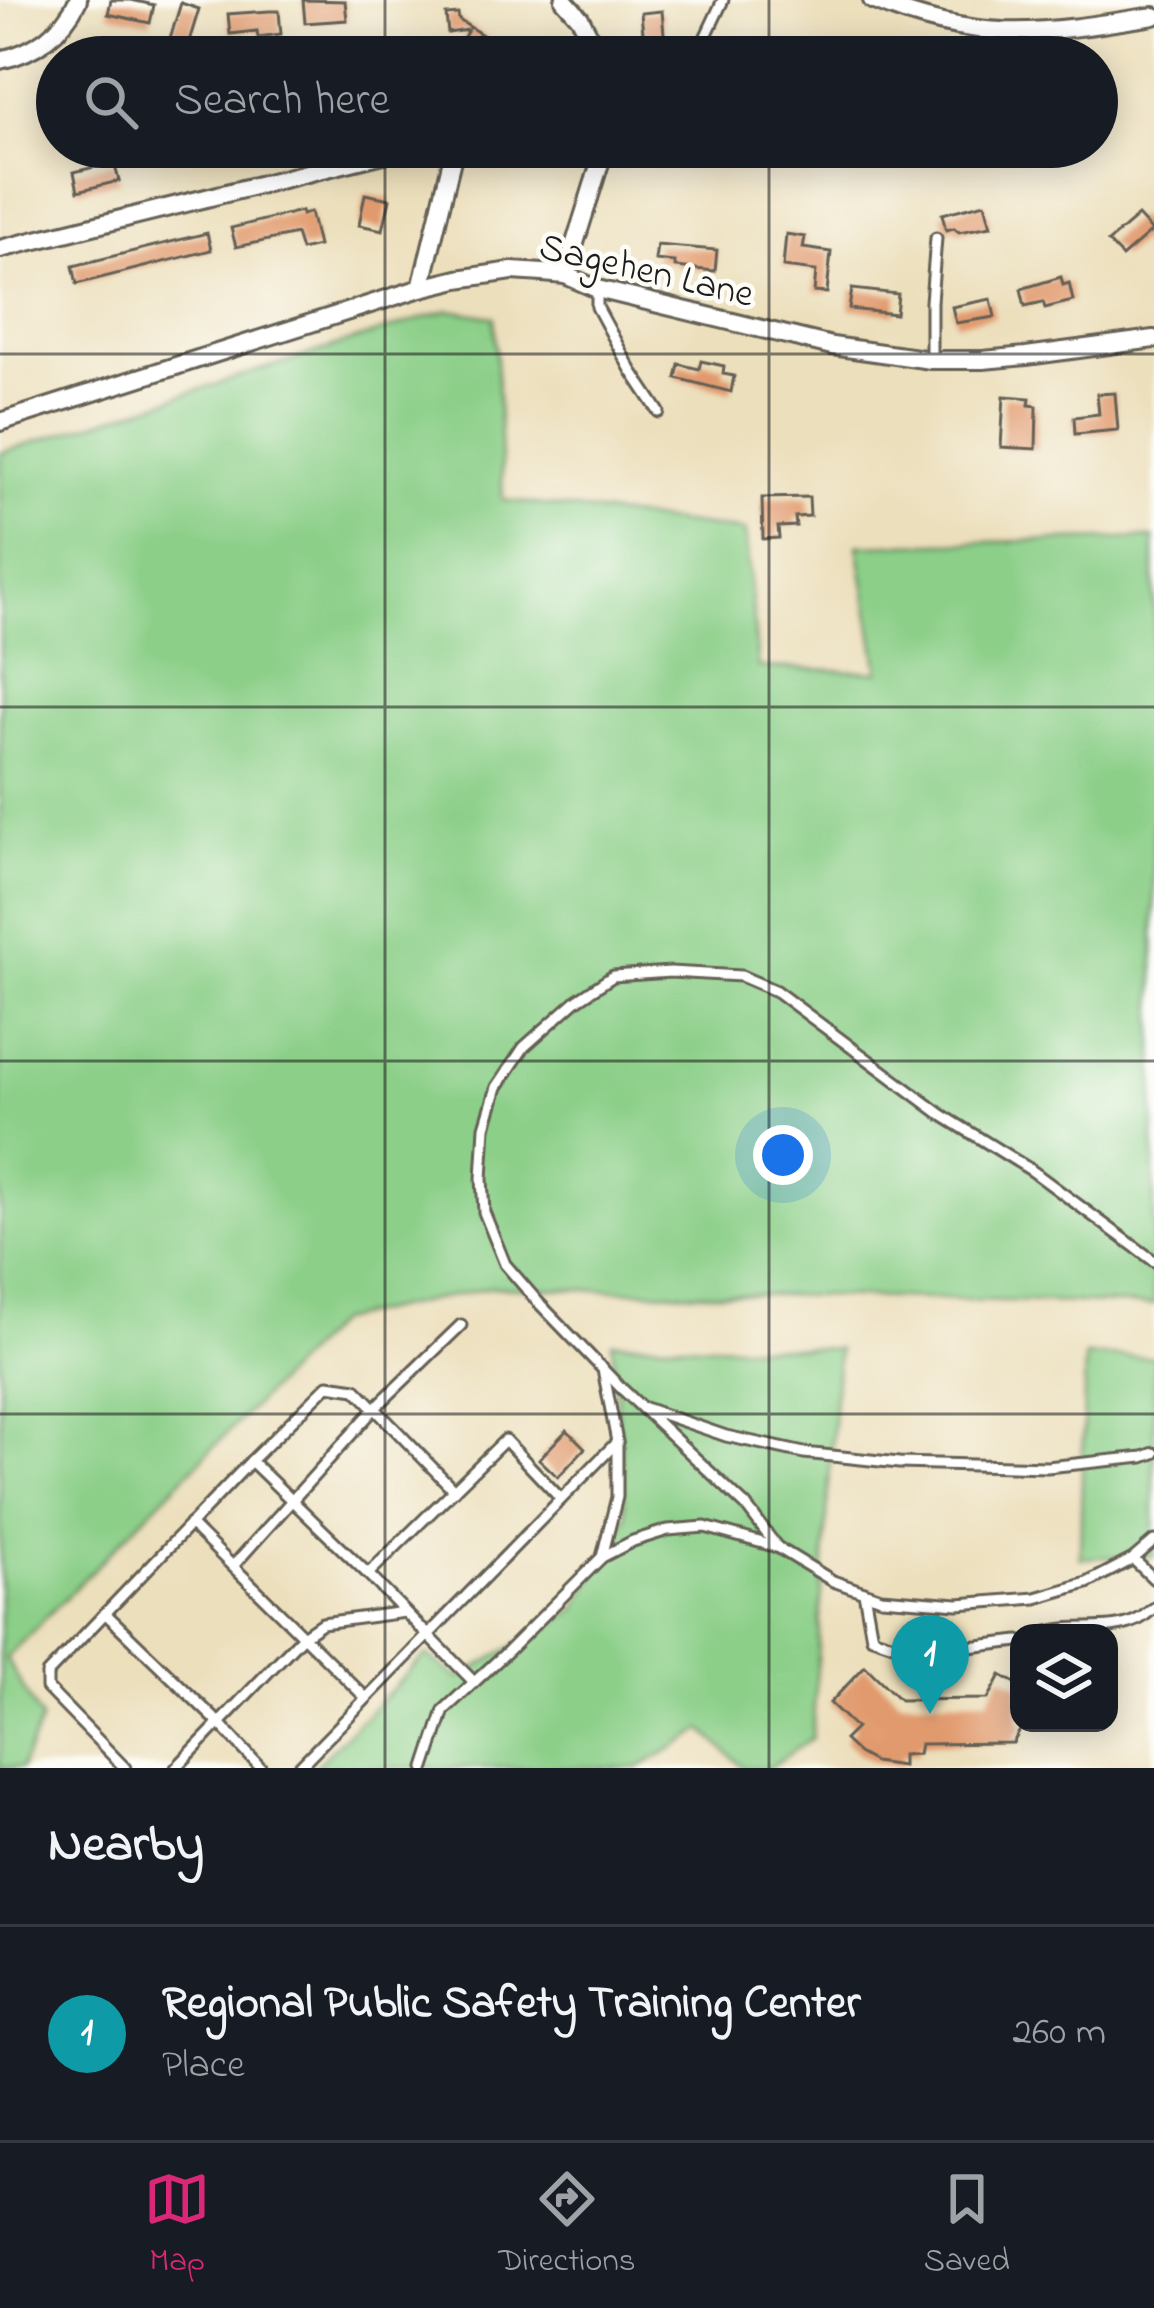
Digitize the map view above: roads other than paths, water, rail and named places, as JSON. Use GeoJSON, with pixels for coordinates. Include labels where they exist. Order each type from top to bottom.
{"type":"FeatureCollection","features":[{"type":"Feature","properties":{"kind":"street"},"geometry":{"type":"LineString","coordinates":[[50,36],[78,0]]}},
{"type":"Feature","properties":{"kind":"street"},"geometry":{"type":"LineString","coordinates":[[564,0],[589,36]]}},
{"type":"Feature","properties":{"kind":"street"},"geometry":{"type":"LineString","coordinates":[[872,0],[921,19],[978,31],[1052,32],[1154,16]]}},
{"type":"Feature","properties":{"kind":"street"},"geometry":{"type":"LineString","coordinates":[[0,60],[36,46]]}},
{"type":"Feature","properties":{"kind":"street"},"geometry":{"type":"LineString","coordinates":[[0,249],[327,168]]}},
{"type":"Feature","properties":{"kind":"street"},"geometry":{"type":"LineString","coordinates":[[421,288],[450,168]]}},
{"type":"Feature","properties":{"kind":"street"},"geometry":{"type":"LineString","coordinates":[[565,275],[598,168]]}},
{"type":"Feature","properties":{"kind":"street","name":"Sagehen Lane"},"geometry":{"type":"LineString","coordinates":[[0,422],[421,288],[512,271],[565,275],[597,289],[832,346],[931,360],[1027,356],[1154,339]]}},
{"type":"Feature","properties":{"kind":"lane"},"geometry":{"type":"LineString","coordinates":[[706,36],[722,0]]}},
{"type":"Feature","properties":{"kind":"lane"},"geometry":{"type":"LineString","coordinates":[[931,360],[936,238]]}},
{"type":"Feature","properties":{"kind":"lane"},"geometry":{"type":"LineString","coordinates":[[597,289],[596,307],[658,412]]}},
{"type":"Feature","properties":{"kind":"lane"},"geometry":{"type":"LineString","coordinates":[[777,1547],[746,1506],[603,1369],[506,1264],[484,1212],[485,1127],[496,1087],[524,1047],[577,1000],[613,976],[670,972],[740,976],[776,991],[942,1115],[1031,1170],[1154,1261]]}},
{"type":"Feature","properties":{"kind":"lane"},"geometry":{"type":"LineString","coordinates":[[232,1566],[374,1408],[461,1325]]}},
{"type":"Feature","properties":{"kind":"lane"},"geometry":{"type":"LineString","coordinates":[[602,1557],[617,1497],[617,1442],[603,1369]]}},
{"type":"Feature","properties":{"kind":"lane"},"geometry":{"type":"LineString","coordinates":[[125,1768],[47,1688],[47,1674],[328,1385],[356,1389],[454,1490]]}},
{"type":"Feature","properties":{"kind":"lane"},"geometry":{"type":"LineString","coordinates":[[640,1406],[726,1436],[804,1453],[899,1463],[1048,1467],[1154,1453]]}},
{"type":"Feature","properties":{"kind":"lane"},"geometry":{"type":"LineString","coordinates":[[368,1574],[505,1440],[561,1499]]}},
{"type":"Feature","properties":{"kind":"lane"},"geometry":{"type":"LineString","coordinates":[[298,1768],[617,1442]]}},
{"type":"Feature","properties":{"kind":"lane"},"geometry":{"type":"LineString","coordinates":[[250,1461],[474,1682]]}},
{"type":"Feature","properties":{"kind":"lane"},"geometry":{"type":"LineString","coordinates":[[190,1524],[366,1698]]}},
{"type":"Feature","properties":{"kind":"lane"},"geometry":{"type":"LineString","coordinates":[[425,1768],[444,1710],[602,1557],[668,1530],[705,1527],[777,1547],[832,1581],[880,1598],[958,1604],[1036,1598],[1087,1583],[1154,1541]]}},
{"type":"Feature","properties":{"kind":"lane"},"geometry":{"type":"LineString","coordinates":[[1132,1558],[1154,1579]]}},
{"type":"Feature","properties":{"kind":"lane"},"geometry":{"type":"LineString","coordinates":[[864,1592],[872,1637],[920,1653],[1010,1642]]}},
{"type":"Feature","properties":{"kind":"lane"},"geometry":{"type":"LineString","coordinates":[[1118,1625],[1136,1622],[1154,1608]]}},
{"type":"Feature","properties":{"kind":"lane"},"geometry":{"type":"LineString","coordinates":[[176,1768],[303,1636],[322,1623],[405,1612]]}},
{"type":"Feature","properties":{"kind":"lane"},"geometry":{"type":"LineString","coordinates":[[105,1613],[261,1768]]}},
{"type":"Feature","properties":{"kind":"place","name":"Regional Public Safety Training Center"},"geometry":{"type":"Point","coordinates":[930,1714]}}]}
